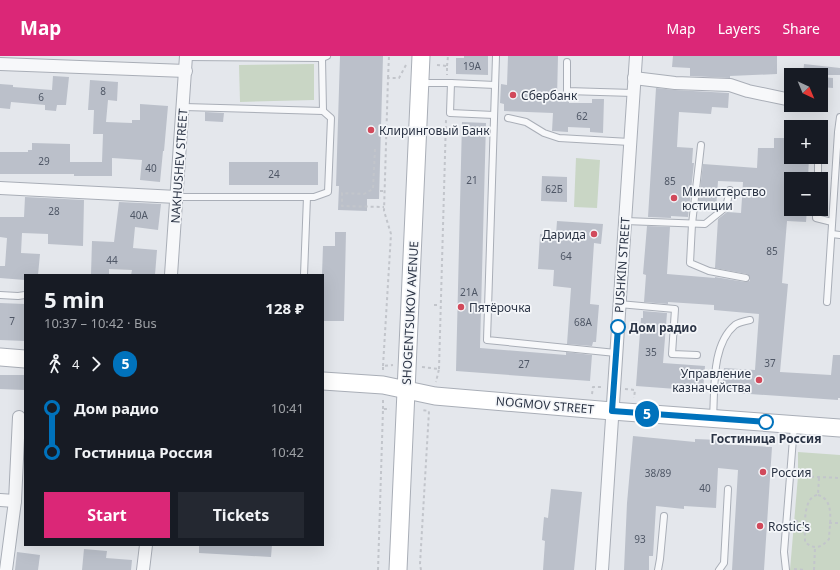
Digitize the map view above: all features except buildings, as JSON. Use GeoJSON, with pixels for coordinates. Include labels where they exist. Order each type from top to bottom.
{"type":"FeatureCollection","features":[{"type":"Feature","properties":{"kind":"street","name":"SHOGENTSUKOV AVENUE"},"geometry":{"type":"LineString","coordinates":[[398,570],[421,56]]}},
{"type":"Feature","properties":{"kind":"street","name":"PUSHKIN STREET"},"geometry":{"type":"LineString","coordinates":[[602,570],[636,56]]}},
{"type":"Feature","properties":{"kind":"street","name":"NAKHUSHEV STREET"},"geometry":{"type":"LineString","coordinates":[[171,274],[184,107],[186,57]]}},
{"type":"Feature","properties":{"kind":"street"},"geometry":{"type":"LineString","coordinates":[[0,64],[186,71]]}},
{"type":"Feature","properties":{"kind":"street"},"geometry":{"type":"LineString","coordinates":[[634,78],[676,83],[730,85],[748,91],[784,99]]}},
{"type":"Feature","properties":{"kind":"street"},"geometry":{"type":"LineString","coordinates":[[0,188],[177,197]]}},
{"type":"Feature","properties":{"kind":"street"},"geometry":{"type":"LineString","coordinates":[[0,358],[24,359]]}},
{"type":"Feature","properties":{"kind":"street","name":"NOGMOV STREET"},"geometry":{"type":"LineString","coordinates":[[324,381],[383,385],[435,396],[840,428]]}},
{"type":"Feature","properties":{"kind":"street"},"geometry":{"type":"LineString","coordinates":[[6,570],[21,462],[19,417]]}},
{"type":"Feature","properties":{"kind":"street"},"geometry":{"type":"LineString","coordinates":[[0,500],[15,501]]}},
{"type":"Feature","properties":{"kind":"street"},"geometry":{"type":"LineString","coordinates":[[143,570],[146,546]]}},
{"type":"Feature","properties":{"kind":"lane"},"geometry":{"type":"LineString","coordinates":[[496,56],[487,340],[616,353]]}},
{"type":"Feature","properties":{"kind":"lane"},"geometry":{"type":"LineString","coordinates":[[186,57],[324,57],[323,110]]}},
{"type":"Feature","properties":{"kind":"lane"},"geometry":{"type":"LineString","coordinates":[[567,62],[567,91],[633,93]]}},
{"type":"Feature","properties":{"kind":"lane"},"geometry":{"type":"LineString","coordinates":[[420,82],[495,84]]}},
{"type":"Feature","properties":{"kind":"lane"},"geometry":{"type":"LineString","coordinates":[[449,83],[450,113],[494,115]]}},
{"type":"Feature","properties":{"kind":"lane"},"geometry":{"type":"LineString","coordinates":[[177,197],[314,197],[328,192],[331,118],[323,110],[184,107]]}},
{"type":"Feature","properties":{"kind":"lane"},"geometry":{"type":"LineString","coordinates":[[827,302],[840,117]]}},
{"type":"Feature","properties":{"kind":"lane"},"geometry":{"type":"LineString","coordinates":[[508,118],[526,122],[544,134],[560,138],[630,142]]}},
{"type":"Feature","properties":{"kind":"lane"},"geometry":{"type":"LineString","coordinates":[[701,145],[692,224],[690,263],[709,271],[746,278]]}},
{"type":"Feature","properties":{"kind":"lane"},"geometry":{"type":"LineString","coordinates":[[625,221],[705,224],[726,206],[730,190]]}},
{"type":"Feature","properties":{"kind":"lane"},"geometry":{"type":"LineString","coordinates":[[304,274],[307,197]]}},
{"type":"Feature","properties":{"kind":"lane"},"geometry":{"type":"LineString","coordinates":[[816,216],[816,218],[832,222]]}},
{"type":"Feature","properties":{"kind":"lane"},"geometry":{"type":"LineString","coordinates":[[832,234],[840,235]]}},
{"type":"Feature","properties":{"kind":"lane"},"geometry":{"type":"LineString","coordinates":[[0,294],[24,295]]}},
{"type":"Feature","properties":{"kind":"lane"},"geometry":{"type":"LineString","coordinates":[[619,304],[676,309],[672,354],[697,355]]}},
{"type":"Feature","properties":{"kind":"lane"},"geometry":{"type":"LineString","coordinates":[[713,418],[716,360],[728,332],[736,324],[750,320]]}},
{"type":"Feature","properties":{"kind":"lane"},"geometry":{"type":"LineString","coordinates":[[786,570],[784,552],[794,424]]}},
{"type":"Feature","properties":{"kind":"lane"},"geometry":{"type":"LineString","coordinates":[[719,570],[724,563],[728,489]]}},
{"type":"Feature","properties":{"kind":"lane"},"geometry":{"type":"LineString","coordinates":[[658,570],[664,516]]}},
{"type":"Feature","properties":{"kind":"path"},"geometry":{"type":"LineString","coordinates":[[383,376],[391,234],[384,211],[389,56]]}},
{"type":"Feature","properties":{"kind":"path"},"geometry":{"type":"LineString","coordinates":[[448,56],[447,66],[449,83]]}},
{"type":"Feature","properties":{"kind":"path"},"geometry":{"type":"LineString","coordinates":[[388,78],[399,78],[406,64]]}},
{"type":"Feature","properties":{"kind":"path"},"geometry":{"type":"LineString","coordinates":[[436,65],[447,66]]}},
{"type":"Feature","properties":{"kind":"path"},"geometry":{"type":"LineString","coordinates":[[436,383],[439,368],[446,115]]}},
{"type":"Feature","properties":{"kind":"path"},"geometry":{"type":"LineString","coordinates":[[375,149],[373,189],[364,194],[342,193],[342,206],[384,207]]}},
{"type":"Feature","properties":{"kind":"path"},"geometry":{"type":"LineString","coordinates":[[380,191],[385,191]]}},
{"type":"Feature","properties":{"kind":"path"},"geometry":{"type":"LineString","coordinates":[[434,305],[440,305]]}},
{"type":"Feature","properties":{"kind":"path"},"geometry":{"type":"LineString","coordinates":[[383,366],[393,366]]}},
{"type":"Feature","properties":{"kind":"path"},"geometry":{"type":"LineString","coordinates":[[422,367],[439,368]]}},
{"type":"Feature","properties":{"kind":"path"},"geometry":{"type":"LineString","coordinates":[[592,394],[593,386],[601,387]]}},
{"type":"Feature","properties":{"kind":"path"},"geometry":{"type":"LineString","coordinates":[[623,389],[635,390],[634,399]]}},
{"type":"Feature","properties":{"kind":"path"},"geometry":{"type":"LineString","coordinates":[[378,570],[383,394]]}},
{"type":"Feature","properties":{"kind":"path"},"geometry":{"type":"LineString","coordinates":[[382,409],[390,409]]}},
{"type":"Feature","properties":{"kind":"path"},"geometry":{"type":"LineString","coordinates":[[421,570],[420,564],[429,411],[422,410]]}},
{"type":"Feature","properties":{"kind":"path"},"geometry":{"type":"LineString","coordinates":[[789,476],[840,478]]}},
{"type":"Feature","properties":{"kind":"path"},"geometry":{"type":"LineString","coordinates":[[818,495],[819,477]]}},
{"type":"Feature","properties":{"kind":"path"},"geometry":{"type":"LineString","coordinates":[[818,495],[824,498],[830,507],[829,523],[829,539],[823,545],[815,548],[804,542],[806,505],[812,497],[818,495]]}},
{"type":"Feature","properties":{"kind":"path"},"geometry":{"type":"LineString","coordinates":[[829,523],[840,524]]}},
{"type":"Feature","properties":{"kind":"path"},"geometry":{"type":"LineString","coordinates":[[814,570],[815,548]]}},
{"type":"Feature","properties":{"kind":"green space"},"geometry":{"type":"Polygon","coordinates":[[[314,64],[314,100],[240,102],[239,65],[314,64]]]}},
{"type":"Feature","properties":{"kind":"green space"},"geometry":{"type":"Polygon","coordinates":[[[576,158],[600,160],[597,208],[574,207],[576,158]]]}},
{"type":"Feature","properties":{"kind":"green space"},"geometry":{"type":"Polygon","coordinates":[[[798,452],[840,455],[840,570],[790,570],[798,476],[798,452]]]}},
{"type":"Feature","properties":{"kind":"bus line","name":"5"},"geometry":{"type":"LineString","coordinates":[[618,327],[612,411],[766,422]]}},
{"type":"Feature","properties":{"kind":"place","name":"Сбербанк"},"geometry":{"type":"Point","coordinates":[513,95]}},
{"type":"Feature","properties":{"kind":"place","name":"Клиринговый Банк"},"geometry":{"type":"Point","coordinates":[371,130]}},
{"type":"Feature","properties":{"kind":"place","name":"Министерство юстиции"},"geometry":{"type":"Point","coordinates":[674,198]}},
{"type":"Feature","properties":{"kind":"place","name":"Дарида"},"geometry":{"type":"Point","coordinates":[594,234]}},
{"type":"Feature","properties":{"kind":"place","name":"Пятёрочка"},"geometry":{"type":"Point","coordinates":[461,307]}},
{"type":"Feature","properties":{"kind":"place","name":"Дом радио"},"geometry":{"type":"Point","coordinates":[618,327]}},
{"type":"Feature","properties":{"kind":"place","name":"Управление казначейства"},"geometry":{"type":"Point","coordinates":[759,380]}},
{"type":"Feature","properties":{"kind":"place","name":"Гостиница Россия"},"geometry":{"type":"Point","coordinates":[766,422]}},
{"type":"Feature","properties":{"kind":"place","name":"Россия"},"geometry":{"type":"Point","coordinates":[763,472]}},
{"type":"Feature","properties":{"kind":"place","name":"Rostic's"},"geometry":{"type":"Point","coordinates":[760,526]}}]}
